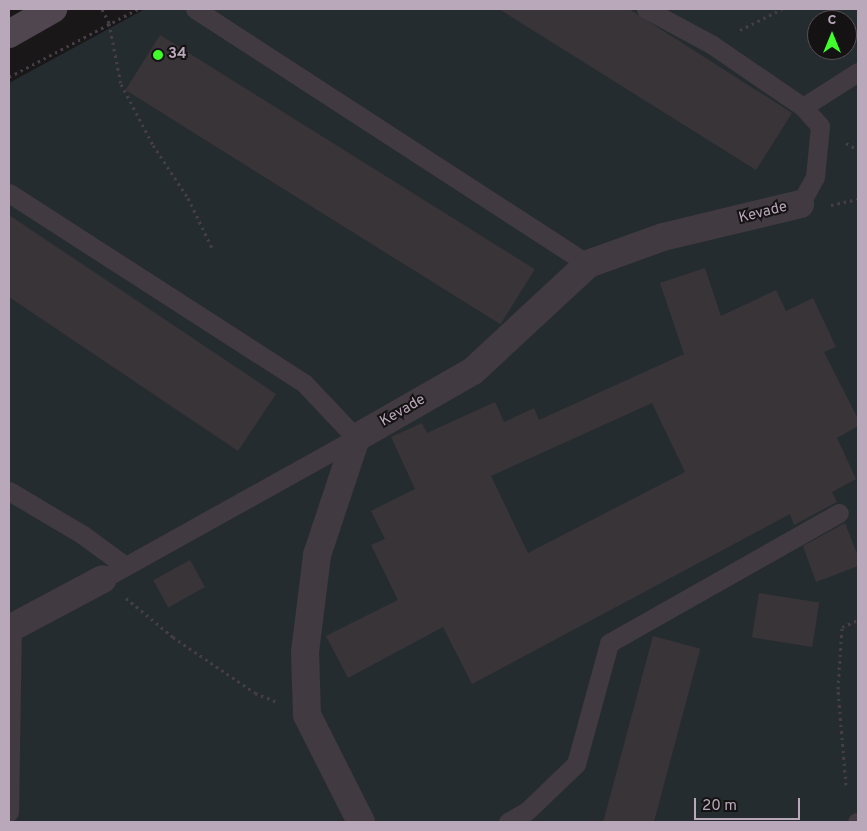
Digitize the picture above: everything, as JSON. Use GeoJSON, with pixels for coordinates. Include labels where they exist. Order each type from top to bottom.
{"type":"FeatureCollection","features":[{"type":"Feature","properties":{"kind":"street"},"geometry":{"type":"LineString","coordinates":[[9,34],[53,9]]}},
{"type":"Feature","properties":{"kind":"street","name":"Kevade"},"geometry":{"type":"LineString","coordinates":[[356,438],[473,371],[588,264],[663,237],[800,204]]}},
{"type":"Feature","properties":{"kind":"street"},"geometry":{"type":"LineString","coordinates":[[356,438],[317,555],[305,652],[307,715],[361,822]]}},
{"type":"Feature","properties":{"kind":"street"},"geometry":{"type":"LineString","coordinates":[[10,629],[114,572]]}},
{"type":"Feature","properties":{"kind":"lane"},"geometry":{"type":"LineString","coordinates":[[195,9],[588,264]]}},
{"type":"Feature","properties":{"kind":"lane"},"geometry":{"type":"LineString","coordinates":[[646,9],[711,44],[802,107],[820,126],[815,177],[800,204]]}},
{"type":"Feature","properties":{"kind":"lane"},"geometry":{"type":"LineString","coordinates":[[802,107],[858,72]]}},
{"type":"Feature","properties":{"kind":"lane"},"geometry":{"type":"LineString","coordinates":[[9,193],[304,383],[356,438],[114,572],[83,535],[9,491]]}},
{"type":"Feature","properties":{"kind":"lane"},"geometry":{"type":"LineString","coordinates":[[508,822],[527,811],[576,764],[609,643],[839,513]]}},
{"type":"Feature","properties":{"kind":"lane"},"geometry":{"type":"LineString","coordinates":[[9,812],[10,629]]}},
{"type":"Feature","properties":{"kind":"path"},"geometry":{"type":"LineString","coordinates":[[102,9],[109,23],[121,84],[153,145],[188,198],[213,250]]}},
{"type":"Feature","properties":{"kind":"path"},"geometry":{"type":"LineString","coordinates":[[9,77],[138,9]]}},
{"type":"Feature","properties":{"kind":"path"},"geometry":{"type":"LineString","coordinates":[[711,44],[782,9]]}},
{"type":"Feature","properties":{"kind":"path"},"geometry":{"type":"LineString","coordinates":[[114,572],[173,637],[247,688],[307,715]]}},
{"type":"Feature","properties":{"kind":"path"},"geometry":{"type":"LineString","coordinates":[[846,785],[838,689],[842,627],[858,620]]}},
{"type":"Feature","properties":{"kind":"shaded area"},"geometry":{"type":"Polygon","coordinates":[[[145,9],[858,9],[858,822],[9,822],[9,83],[145,9]]]}},
{"type":"Feature","properties":{"kind":"building"},"geometry":{"type":"Polygon","coordinates":[[[499,9],[629,9],[792,113],[756,170],[499,9]]]}},
{"type":"Feature","properties":{"kind":"building"},"geometry":{"type":"Polygon","coordinates":[[[160,35],[535,269],[500,324],[126,90],[160,35]]]}},
{"type":"Feature","properties":{"kind":"building"},"geometry":{"type":"Polygon","coordinates":[[[9,215],[276,394],[238,451],[9,297],[9,215]]]}},
{"type":"Feature","properties":{"kind":"building"},"geometry":{"type":"Polygon","coordinates":[[[705,268],[721,316],[776,290],[786,311],[813,298],[836,347],[824,352],[858,419],[858,426],[837,438],[856,479],[832,492],[837,502],[794,525],[790,514],[472,684],[443,627],[348,678],[326,636],[398,600],[371,545],[385,539],[371,511],[415,489],[391,437],[422,423],[427,433],[495,402],[504,422],[534,408],[539,420],[684,354],[660,283],[705,268]],[[652,403],[491,476],[528,553],[685,472],[652,403]]]}},
{"type":"Feature","properties":{"kind":"building"},"geometry":{"type":"Polygon","coordinates":[[[845,523],[858,556],[858,566],[816,582],[803,546],[845,523]]]}},
{"type":"Feature","properties":{"kind":"building"},"geometry":{"type":"Polygon","coordinates":[[[190,560],[205,587],[168,607],[153,580],[190,560]]]}},
{"type":"Feature","properties":{"kind":"building"},"geometry":{"type":"Polygon","coordinates":[[[759,593],[819,603],[812,647],[752,637],[759,593]]]}},
{"type":"Feature","properties":{"kind":"building"},"geometry":{"type":"Polygon","coordinates":[[[653,636],[700,649],[654,822],[603,822],[653,636]]]}},
{"type":"Feature","properties":{"kind":"place","name":"34"},"geometry":{"type":"Point","coordinates":[158,55]}}]}
